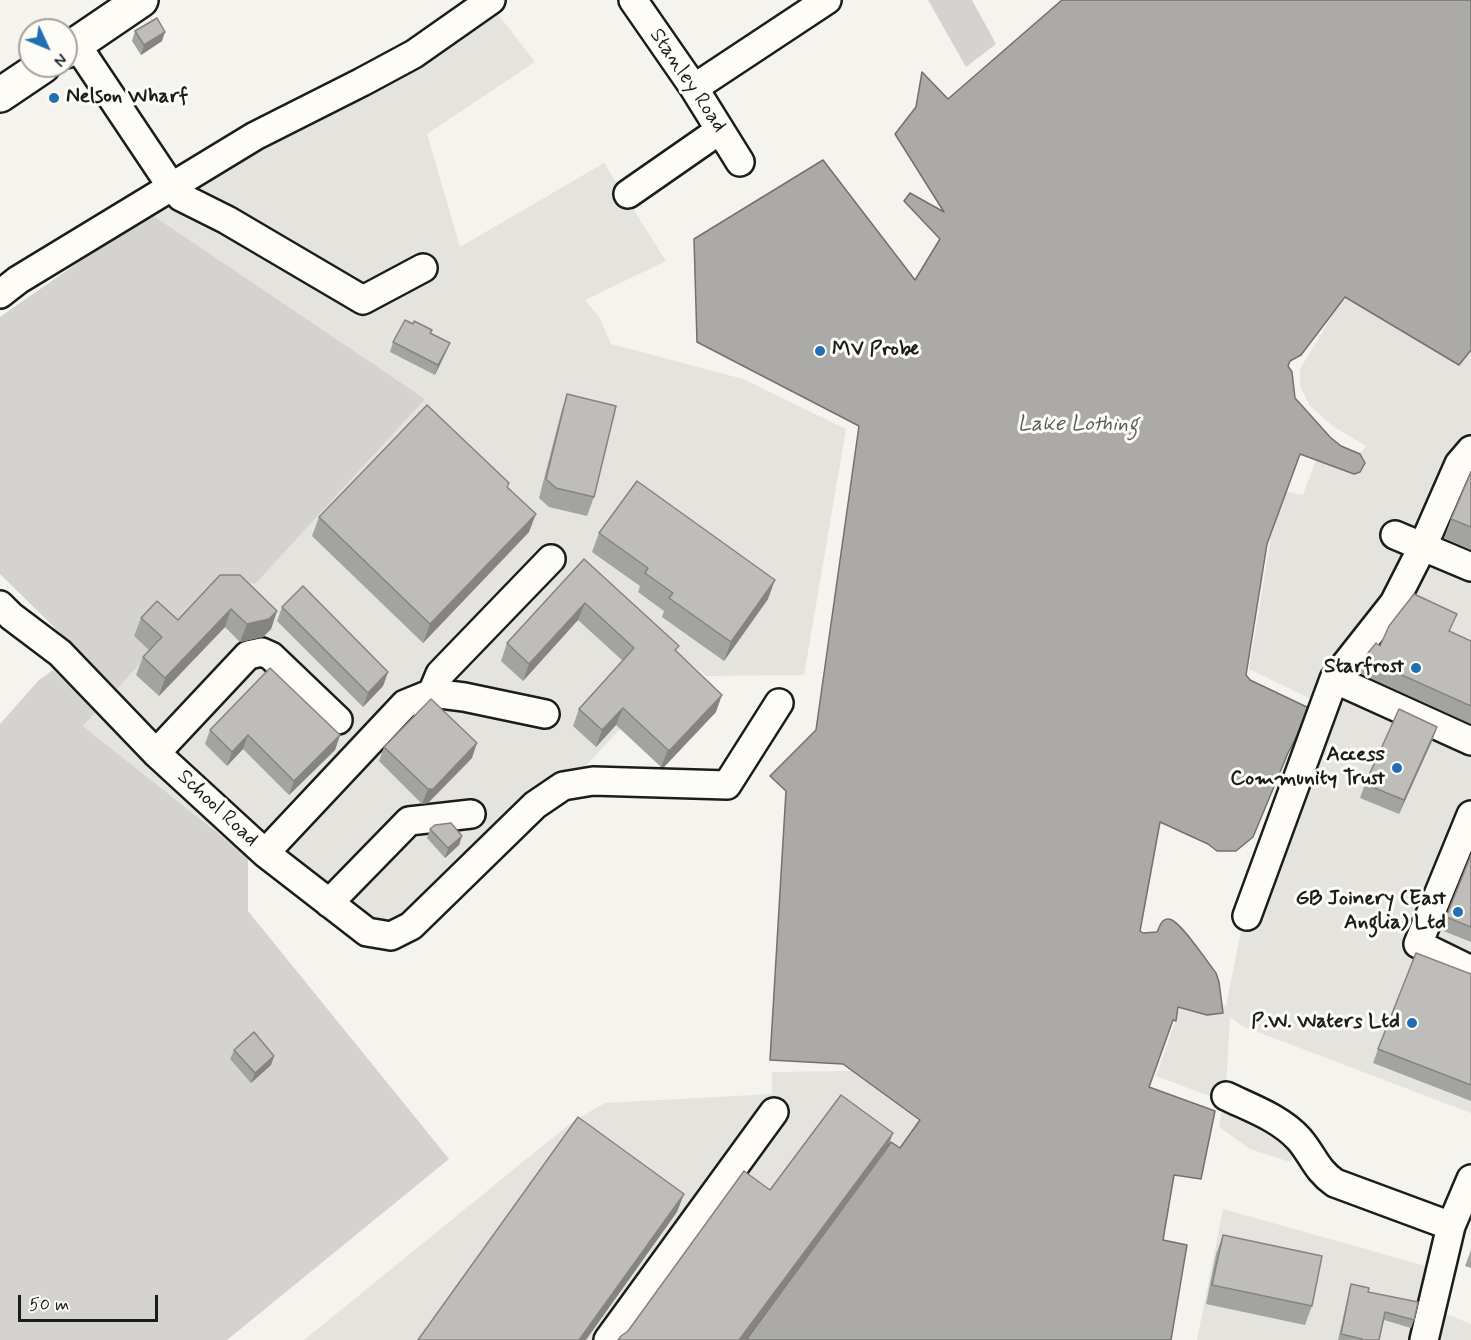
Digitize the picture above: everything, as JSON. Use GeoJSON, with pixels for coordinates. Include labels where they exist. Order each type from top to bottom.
{"type":"FeatureCollection","features":[{"type":"Feature","properties":{"kind":"main road"},"geometry":{"type":"LineString","coordinates":[[78,42],[141,0]]}},
{"type":"Feature","properties":{"kind":"main road"},"geometry":{"type":"LineString","coordinates":[[0,95],[25,78]]}},
{"type":"Feature","properties":{"kind":"street"},"geometry":{"type":"LineString","coordinates":[[0,294],[18,280],[255,136],[414,54],[490,0]]}},
{"type":"Feature","properties":{"kind":"street","name":"Stanley Road"},"geometry":{"type":"LineString","coordinates":[[633,0],[694,88],[740,162]]}},
{"type":"Feature","properties":{"kind":"street"},"geometry":{"type":"LineString","coordinates":[[694,88],[827,0]]}},
{"type":"Feature","properties":{"kind":"street"},"geometry":{"type":"LineString","coordinates":[[78,57],[181,197],[227,220],[363,300],[423,268]]}},
{"type":"Feature","properties":{"kind":"street"},"geometry":{"type":"LineString","coordinates":[[628,194],[720,130]]}},
{"type":"Feature","properties":{"kind":"street"},"geometry":{"type":"LineString","coordinates":[[1247,916],[1334,679],[1394,603],[1423,546],[1459,464],[1471,450]]}},
{"type":"Feature","properties":{"kind":"street"},"geometry":{"type":"LineString","coordinates":[[1395,535],[1471,567]]}},
{"type":"Feature","properties":{"kind":"street"},"geometry":{"type":"LineString","coordinates":[[545,714],[464,697],[432,693],[440,674],[551,559]]}},
{"type":"Feature","properties":{"kind":"street","name":"School Road"},"geometry":{"type":"LineString","coordinates":[[0,605],[60,653],[156,753],[265,853],[405,704],[432,693]]}},
{"type":"Feature","properties":{"kind":"street"},"geometry":{"type":"LineString","coordinates":[[156,753],[248,656],[262,652],[271,656],[338,720]]}},
{"type":"Feature","properties":{"kind":"street"},"geometry":{"type":"LineString","coordinates":[[1334,679],[1471,741]]}},
{"type":"Feature","properties":{"kind":"street"},"geometry":{"type":"LineString","coordinates":[[265,853],[367,932],[391,936],[411,926],[535,805],[563,786],[593,781],[728,785],[778,703]]}},
{"type":"Feature","properties":{"kind":"street"},"geometry":{"type":"LineString","coordinates":[[329,903],[409,821],[471,814]]}},
{"type":"Feature","properties":{"kind":"street"},"geometry":{"type":"LineString","coordinates":[[1471,815],[1418,944],[1471,970]]}},
{"type":"Feature","properties":{"kind":"street"},"geometry":{"type":"LineString","coordinates":[[1226,1096],[1284,1124],[1300,1140],[1323,1174],[1335,1183],[1451,1226]]}},
{"type":"Feature","properties":{"kind":"street"},"geometry":{"type":"LineString","coordinates":[[608,1340],[774,1112]]}},
{"type":"Feature","properties":{"kind":"street"},"geometry":{"type":"LineString","coordinates":[[1424,1340],[1451,1226],[1468,1193]]}},
{"type":"Feature","properties":{"kind":"shaded area"},"geometry":{"type":"Polygon","coordinates":[[[465,0],[487,0],[535,62],[427,134],[460,247],[604,163],[666,261],[585,300],[599,317],[611,344],[743,379],[846,429],[804,675],[706,676],[685,659],[581,771],[384,947],[248,857],[83,726],[220,577],[135,204],[434,35],[465,0]]]}},
{"type":"Feature","properties":{"kind":"shaded area"},"geometry":{"type":"Polygon","coordinates":[[[928,0],[972,0],[996,44],[966,67],[928,0]]]}},
{"type":"Feature","properties":{"kind":"shaded area"},"geometry":{"type":"Polygon","coordinates":[[[149,213],[425,399],[255,584],[220,577],[117,689],[0,574],[0,317],[149,213]]]}},
{"type":"Feature","properties":{"kind":"shaded area"},"geometry":{"type":"Polygon","coordinates":[[[1351,292],[1463,360],[1471,350],[1471,1113],[1242,1026],[1230,1017],[1226,1087],[1299,1139],[1290,1162],[1250,1149],[1219,1127],[1223,1101],[1156,1076],[1184,997],[1226,1006],[1246,906],[1262,863],[1262,832],[1313,705],[1311,699],[1249,669],[1271,537],[1285,491],[1303,495],[1318,455],[1351,464],[1366,446],[1334,427],[1309,405],[1300,386],[1300,369],[1332,316],[1351,292]]]}},
{"type":"Feature","properties":{"kind":"shaded area"},"geometry":{"type":"Polygon","coordinates":[[[53,670],[97,711],[83,726],[248,857],[248,911],[449,1159],[227,1340],[0,1340],[0,724],[38,681],[53,670]]]}},
{"type":"Feature","properties":{"kind":"shaded area"},"geometry":{"type":"Polygon","coordinates":[[[852,1071],[920,1120],[754,1340],[304,1340],[572,1122],[605,1103],[772,1094],[772,1072],[852,1071]]]}},
{"type":"Feature","properties":{"kind":"shaded area"},"geometry":{"type":"Polygon","coordinates":[[[1223,1209],[1447,1272],[1446,1314],[1471,1324],[1471,1340],[1197,1340],[1223,1209]]]}},
{"type":"Feature","properties":{"kind":"water","name":"Lake Lothing"},"geometry":{"type":"Polygon","coordinates":[[[1062,0],[1471,0],[1471,350],[1459,365],[1345,297],[1301,355],[1290,361],[1288,366],[1292,372],[1295,398],[1330,437],[1341,446],[1360,454],[1365,463],[1360,472],[1354,474],[1300,454],[1267,544],[1246,675],[1250,680],[1311,709],[1288,753],[1253,837],[1236,851],[1217,851],[1208,844],[1160,822],[1140,931],[1143,933],[1157,932],[1165,920],[1174,921],[1216,973],[1223,1013],[1207,1015],[1178,1007],[1176,1021],[1173,1020],[1149,1087],[1215,1111],[1201,1179],[1174,1175],[1163,1240],[1187,1245],[1171,1340],[746,1340],[891,1142],[900,1148],[920,1120],[843,1064],[770,1060],[786,791],[770,776],[816,730],[859,426],[697,342],[694,239],[823,160],[915,280],[940,239],[904,201],[910,193],[944,212],[895,134],[916,107],[922,72],[948,99],[1062,0]]]}},
{"type":"Feature","properties":{"kind":"building"},"geometry":{"type":"Polygon","coordinates":[[[157,18],[165,32],[144,45],[135,31],[157,18]]]}},
{"type":"Feature","properties":{"kind":"building"},"geometry":{"type":"Polygon","coordinates":[[[405,320],[413,324],[414,321],[432,330],[430,333],[450,343],[438,365],[393,342],[405,320]]]}},
{"type":"Feature","properties":{"kind":"building"},"geometry":{"type":"Polygon","coordinates":[[[567,394],[616,406],[594,497],[556,488],[546,479],[567,394]]]}},
{"type":"Feature","properties":{"kind":"building"},"geometry":{"type":"Polygon","coordinates":[[[427,405],[509,483],[507,487],[536,514],[430,624],[319,517],[427,405]]]}},
{"type":"Feature","properties":{"kind":"building"},"geometry":{"type":"Polygon","coordinates":[[[1471,472],[1471,527],[1451,519],[1471,472]]]}},
{"type":"Feature","properties":{"kind":"building"},"geometry":{"type":"Polygon","coordinates":[[[637,481],[775,580],[731,642],[669,598],[673,593],[645,573],[648,568],[599,533],[637,481]]]}},
{"type":"Feature","properties":{"kind":"building"},"geometry":{"type":"Polygon","coordinates":[[[584,559],[679,646],[675,650],[722,695],[670,750],[623,708],[602,730],[579,709],[634,648],[585,603],[529,664],[507,643],[584,559]]]}},
{"type":"Feature","properties":{"kind":"building"},"geometry":{"type":"Polygon","coordinates":[[[220,575],[240,575],[277,611],[269,619],[247,624],[231,609],[165,678],[143,657],[162,637],[141,618],[157,601],[178,620],[220,575]]]}},
{"type":"Feature","properties":{"kind":"building"},"geometry":{"type":"Polygon","coordinates":[[[303,586],[388,672],[368,693],[282,607],[303,586]]]}},
{"type":"Feature","properties":{"kind":"building","name":"Starfrost"},"geometry":{"type":"Polygon","coordinates":[[[1414,594],[1457,614],[1449,631],[1471,641],[1471,706],[1364,658],[1376,643],[1380,646],[1389,626],[1414,594]]]}},
{"type":"Feature","properties":{"kind":"building"},"geometry":{"type":"Polygon","coordinates":[[[270,668],[340,735],[294,781],[248,735],[232,752],[210,730],[270,668]]]}},
{"type":"Feature","properties":{"kind":"building"},"geometry":{"type":"Polygon","coordinates":[[[431,699],[477,743],[433,789],[428,789],[384,747],[431,699]]]}},
{"type":"Feature","properties":{"kind":"building","name":"Access Community Trust"},"geometry":{"type":"Polygon","coordinates":[[[1399,709],[1437,727],[1404,800],[1365,784],[1399,709]]]}},
{"type":"Feature","properties":{"kind":"building"},"geometry":{"type":"Polygon","coordinates":[[[451,823],[462,836],[448,848],[430,829],[435,825],[451,823]]]}},
{"type":"Feature","properties":{"kind":"building"},"geometry":{"type":"Polygon","coordinates":[[[1471,855],[1471,927],[1446,917],[1471,855]]]}},
{"type":"Feature","properties":{"kind":"building"},"geometry":{"type":"Polygon","coordinates":[[[1416,953],[1471,974],[1471,1085],[1378,1049],[1416,953]]]}},
{"type":"Feature","properties":{"kind":"building"},"geometry":{"type":"Polygon","coordinates":[[[254,1032],[274,1056],[255,1073],[234,1050],[254,1032]]]}},
{"type":"Feature","properties":{"kind":"building"},"geometry":{"type":"Polygon","coordinates":[[[841,1095],[893,1133],[739,1340],[618,1340],[628,1331],[744,1171],[770,1190],[841,1095]]]}},
{"type":"Feature","properties":{"kind":"building"},"geometry":{"type":"Polygon","coordinates":[[[578,1117],[684,1194],[579,1340],[418,1340],[578,1117]]]}},
{"type":"Feature","properties":{"kind":"building"},"geometry":{"type":"Polygon","coordinates":[[[1223,1235],[1322,1256],[1312,1306],[1212,1285],[1223,1235]]]}},
{"type":"Feature","properties":{"kind":"building"},"geometry":{"type":"Polygon","coordinates":[[[1351,1284],[1369,1288],[1368,1292],[1418,1302],[1414,1320],[1385,1312],[1379,1340],[1362,1340],[1341,1334],[1351,1284]]]}},
{"type":"Feature","properties":{"kind":"place","name":"Nelson Wharf"},"geometry":{"type":"Point","coordinates":[54,98]}},
{"type":"Feature","properties":{"kind":"place","name":"MV Probe"},"geometry":{"type":"Point","coordinates":[820,351]}},
{"type":"Feature","properties":{"kind":"place","name":"Starfrost"},"geometry":{"type":"Point","coordinates":[1416,668]}},
{"type":"Feature","properties":{"kind":"place","name":"Access Community Trust"},"geometry":{"type":"Point","coordinates":[1397,768]}},
{"type":"Feature","properties":{"kind":"place","name":"GB Joinery (East Anglia) Ltd"},"geometry":{"type":"Point","coordinates":[1458,912]}},
{"type":"Feature","properties":{"kind":"place","name":"P.W. Waters Ltd"},"geometry":{"type":"Point","coordinates":[1412,1023]}}]}
